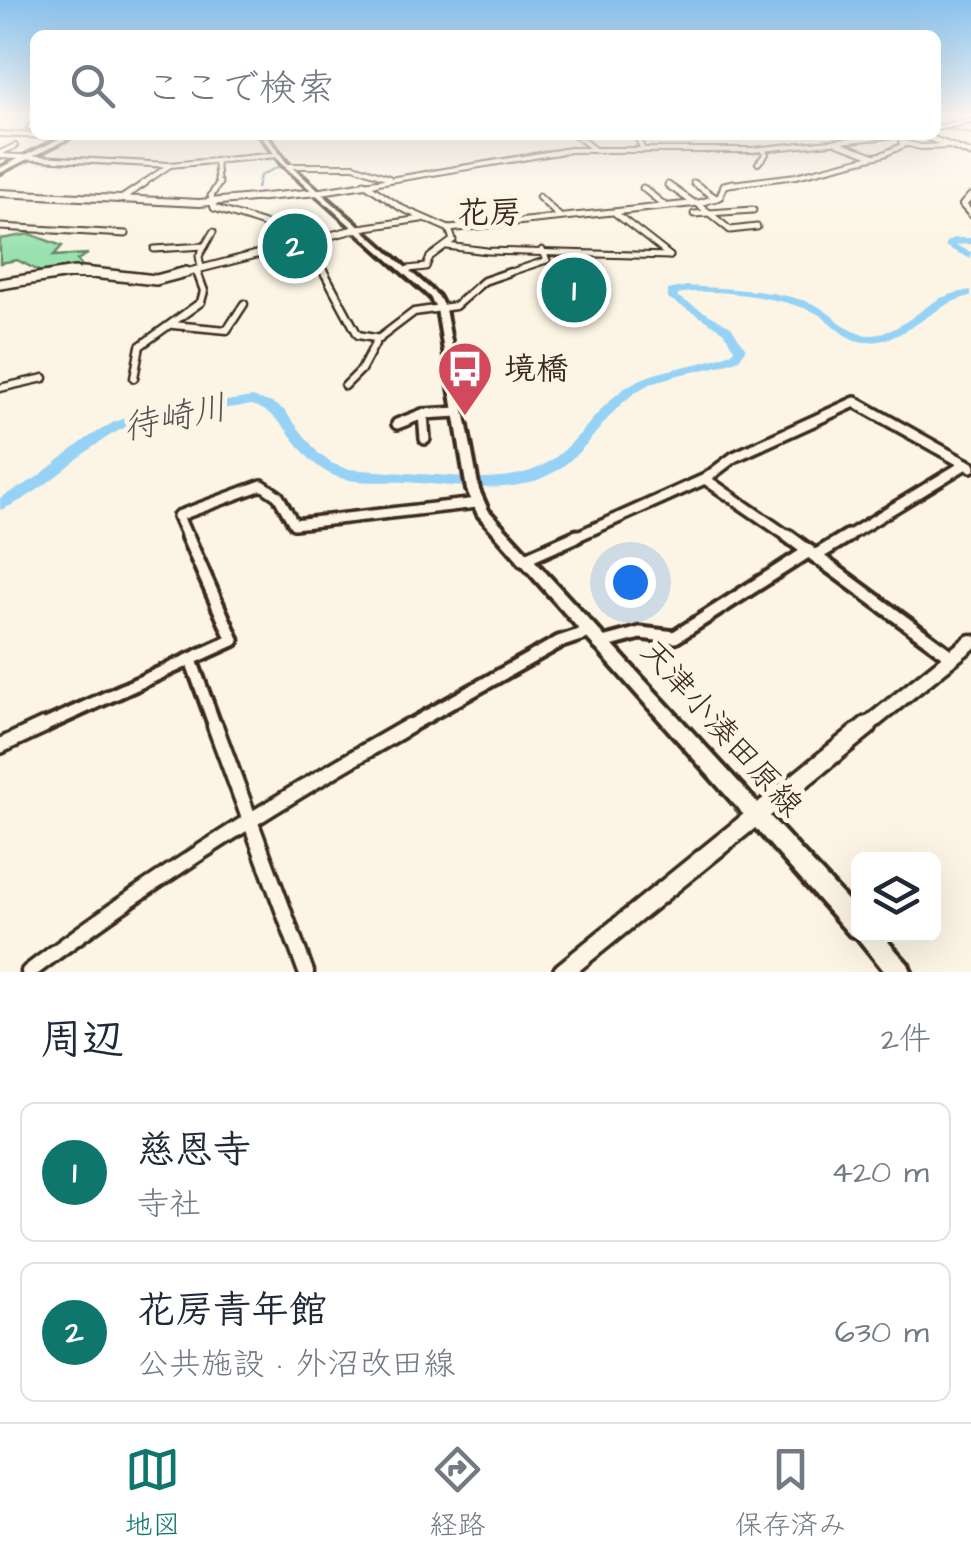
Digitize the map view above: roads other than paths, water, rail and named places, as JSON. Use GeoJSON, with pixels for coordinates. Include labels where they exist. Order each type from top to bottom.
{"type":"FeatureCollection","features":[{"type":"Feature","properties":{"kind":"main road"},"geometry":{"type":"LineString","coordinates":[[0,171],[23,159]]}},
{"type":"Feature","properties":{"kind":"main road"},"geometry":{"type":"LineString","coordinates":[[282,159],[430,289],[441,308]]}},
{"type":"Feature","properties":{"kind":"main road","name":"天津小湊田原線"},"geometry":{"type":"LineString","coordinates":[[441,308],[475,497],[524,560],[851,919]]}},
{"type":"Feature","properties":{"kind":"main road"},"geometry":{"type":"LineString","coordinates":[[873,942],[900,972]]}},
{"type":"Feature","properties":{"kind":"street"},"geometry":{"type":"LineString","coordinates":[[70,159],[170,165],[228,159]]}},
{"type":"Feature","properties":{"kind":"street"},"geometry":{"type":"LineString","coordinates":[[327,164],[337,159]]}},
{"type":"Feature","properties":{"kind":"street"},"geometry":{"type":"LineString","coordinates":[[0,194],[213,204],[270,201],[509,159]]}},
{"type":"Feature","properties":{"kind":"street"},"geometry":{"type":"LineString","coordinates":[[364,183],[449,230],[695,203],[716,198],[724,185],[743,178],[781,179],[867,159]]}},
{"type":"Feature","properties":{"kind":"street"},"geometry":{"type":"LineString","coordinates":[[216,161],[219,184],[211,196],[214,208],[308,238]]}},
{"type":"Feature","properties":{"kind":"street"},"geometry":{"type":"LineString","coordinates":[[289,166],[327,164],[376,170],[389,178]]}},
{"type":"Feature","properties":{"kind":"street"},"geometry":{"type":"LineString","coordinates":[[121,199],[170,165]]}},
{"type":"Feature","properties":{"kind":"street"},"geometry":{"type":"LineString","coordinates":[[694,183],[716,198]]}},
{"type":"Feature","properties":{"kind":"street"},"geometry":{"type":"LineString","coordinates":[[668,185],[730,230],[758,227],[737,211]]}},
{"type":"Feature","properties":{"kind":"street"},"geometry":{"type":"LineString","coordinates":[[643,188],[666,206]]}},
{"type":"Feature","properties":{"kind":"street"},"geometry":{"type":"LineString","coordinates":[[539,196],[560,218]]}},
{"type":"Feature","properties":{"kind":"street"},"geometry":{"type":"LineString","coordinates":[[971,196],[963,206],[971,214]]}},
{"type":"Feature","properties":{"kind":"street"},"geometry":{"type":"LineString","coordinates":[[694,214],[753,210]]}},
{"type":"Feature","properties":{"kind":"street"},"geometry":{"type":"LineString","coordinates":[[447,246],[487,252],[542,250],[670,256],[658,238],[628,224],[614,212]]}},
{"type":"Feature","properties":{"kind":"street"},"geometry":{"type":"LineString","coordinates":[[0,284],[83,272],[153,281],[308,238],[424,218]]}},
{"type":"Feature","properties":{"kind":"street"},"geometry":{"type":"LineString","coordinates":[[0,227],[126,234]]}},
{"type":"Feature","properties":{"kind":"street"},"geometry":{"type":"LineString","coordinates":[[408,269],[426,267],[430,257],[454,238],[449,230]]}},
{"type":"Feature","properties":{"kind":"street"},"geometry":{"type":"LineString","coordinates":[[134,378],[140,346],[195,310],[204,298],[199,256],[212,232]]}},
{"type":"Feature","properties":{"kind":"street"},"geometry":{"type":"LineString","coordinates":[[154,249],[204,246]]}},
{"type":"Feature","properties":{"kind":"street"},"geometry":{"type":"LineString","coordinates":[[344,386],[361,370],[380,339],[414,312],[455,306],[484,281],[502,272],[547,260],[542,250]]}},
{"type":"Feature","properties":{"kind":"street"},"geometry":{"type":"LineString","coordinates":[[318,262],[358,335],[380,339]]}},
{"type":"Feature","properties":{"kind":"street"},"geometry":{"type":"LineString","coordinates":[[173,324],[227,330],[244,304]]}},
{"type":"Feature","properties":{"kind":"street"},"geometry":{"type":"LineString","coordinates":[[0,388],[44,378]]}},
{"type":"Feature","properties":{"kind":"street"},"geometry":{"type":"LineString","coordinates":[[524,560],[705,479],[734,457],[854,402],[968,465]]}},
{"type":"Feature","properties":{"kind":"street"},"geometry":{"type":"LineString","coordinates":[[397,424],[423,414],[458,412]]}},
{"type":"Feature","properties":{"kind":"street"},"geometry":{"type":"LineString","coordinates":[[423,414],[426,439]]}},
{"type":"Feature","properties":{"kind":"street"},"geometry":{"type":"LineString","coordinates":[[29,972],[186,856],[248,817],[559,642],[640,633],[674,637],[968,465]]}},
{"type":"Feature","properties":{"kind":"street"},"geometry":{"type":"LineString","coordinates":[[705,479],[952,657]]}},
{"type":"Feature","properties":{"kind":"street"},"geometry":{"type":"LineString","coordinates":[[0,746],[232,640],[178,516],[262,485],[278,496],[294,524],[475,497]]}},
{"type":"Feature","properties":{"kind":"street"},"geometry":{"type":"LineString","coordinates":[[562,972],[971,642]]}},
{"type":"Feature","properties":{"kind":"street"},"geometry":{"type":"LineString","coordinates":[[191,660],[306,972]]}},
{"type":"Feature","properties":{"kind":"waterway"},"geometry":{"type":"LineString","coordinates":[[257,188],[260,176],[280,166]]}},
{"type":"Feature","properties":{"kind":"waterway"},"geometry":{"type":"LineString","coordinates":[[971,241],[956,240],[949,245],[971,256]]}},
{"type":"Feature","properties":{"kind":"waterway","name":"待崎川"},"geometry":{"type":"LineString","coordinates":[[0,505],[41,482],[119,425],[140,418],[252,401],[279,413],[313,456],[342,473],[480,483],[518,480],[536,475],[565,458],[616,402],[641,384],[735,356],[740,349],[727,329],[673,298],[672,292],[687,289],[786,299],[816,309],[847,332],[868,339],[896,332],[944,301],[971,293]]}},
{"type":"Feature","properties":{"kind":"place","name":"花房青年館"},"geometry":{"type":"Point","coordinates":[295,246]}},
{"type":"Feature","properties":{"kind":"place","name":"慈恩寺"},"geometry":{"type":"Point","coordinates":[574,290]}},
{"type":"Feature","properties":{"kind":"place","name":"境橋"},"geometry":{"type":"Point","coordinates":[465,418]}},
{"type":"Feature","properties":{"kind":"district","name":"花房"},"geometry":{"type":"Point","coordinates":[489,213]}}]}
